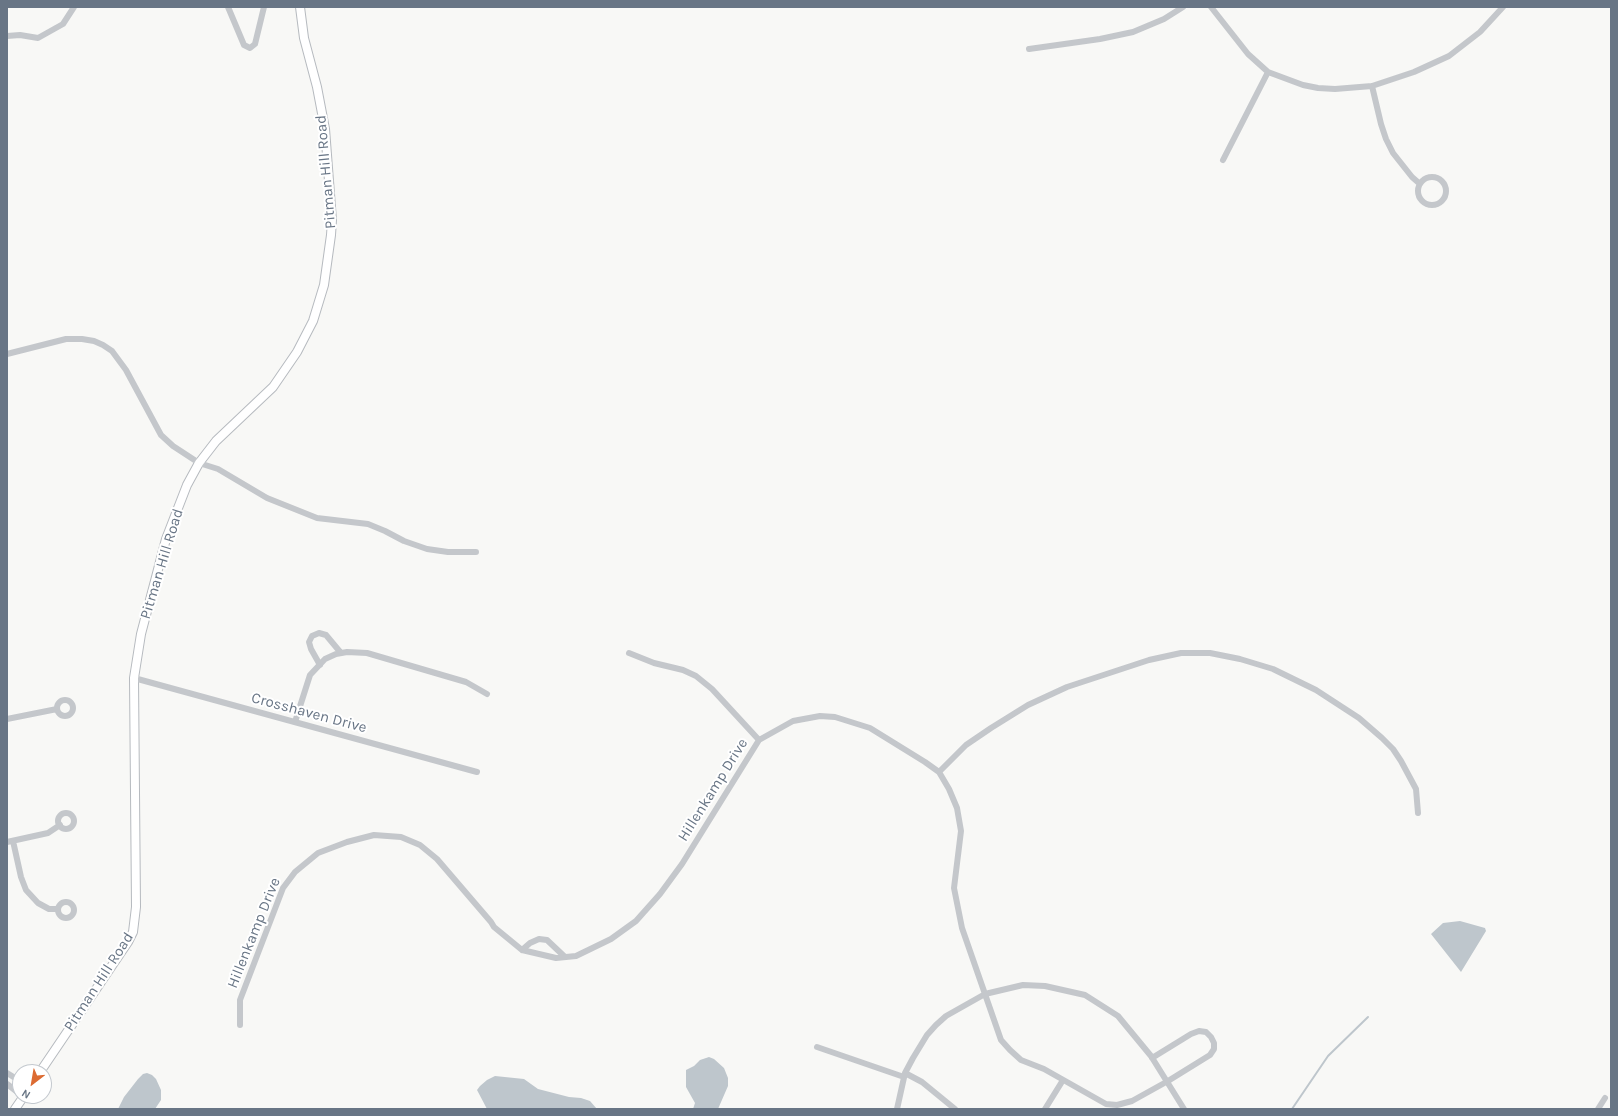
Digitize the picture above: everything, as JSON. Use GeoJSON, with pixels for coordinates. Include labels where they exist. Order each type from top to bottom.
{"type":"FeatureCollection","features":[{"type":"Feature","properties":{"kind":"street"},"geometry":{"type":"LineString","coordinates":[[7,36],[20,35],[38,38],[63,24],[74,7]]}},
{"type":"Feature","properties":{"kind":"street"},"geometry":{"type":"LineString","coordinates":[[228,7],[244,45],[250,48],[255,44],[264,7]]}},
{"type":"Feature","properties":{"kind":"street","name":"Pitman Hill Road"},"geometry":{"type":"LineString","coordinates":[[45,1064],[128,942],[133,932],[136,907],[134,678],[141,634],[166,539],[188,485],[199,463],[216,441],[273,387],[306,336],[313,320],[324,285],[332,220],[325,129],[317,87],[304,38],[300,7]]}},
{"type":"Feature","properties":{"kind":"street"},"geometry":{"type":"LineString","coordinates":[[1029,49],[1100,39],[1133,32],[1164,19],[1182,7]]}},
{"type":"Feature","properties":{"kind":"street"},"geometry":{"type":"LineString","coordinates":[[1211,7],[1248,54],[1268,72],[1284,79],[1318,88],[1335,89],[1372,86],[1414,72],[1449,56],[1480,32],[1503,7]]}},
{"type":"Feature","properties":{"kind":"street"},"geometry":{"type":"LineString","coordinates":[[1223,160],[1268,72]]}},
{"type":"Feature","properties":{"kind":"street"},"geometry":{"type":"LineString","coordinates":[[1372,86],[1386,139],[1393,153],[1412,177],[1420,184]]}},
{"type":"Feature","properties":{"kind":"street"},"geometry":{"type":"LineString","coordinates":[[1429,177],[1438,178],[1445,185],[1445,195],[1443,199],[1435,204],[1422,201],[1418,193],[1420,184],[1429,177]]}},
{"type":"Feature","properties":{"kind":"street"},"geometry":{"type":"LineString","coordinates":[[7,354],[66,340],[88,340],[103,345],[112,351],[126,370],[160,435],[173,446],[199,463],[218,469],[267,498],[317,518],[368,524],[404,541],[427,549],[448,552],[476,552]]}},
{"type":"Feature","properties":{"kind":"street"},"geometry":{"type":"LineString","coordinates":[[320,665],[311,649],[309,642],[312,636],[319,632],[326,634],[341,653]]}},
{"type":"Feature","properties":{"kind":"street"},"geometry":{"type":"LineString","coordinates":[[295,722],[310,675],[326,659],[347,652],[367,653],[466,682],[487,694]]}},
{"type":"Feature","properties":{"kind":"street"},"geometry":{"type":"LineString","coordinates":[[629,653],[654,663],[683,670],[696,676],[712,689],[759,740]]}},
{"type":"Feature","properties":{"kind":"street"},"geometry":{"type":"LineString","coordinates":[[939,772],[966,745],[985,732],[1028,705],[1068,687],[1149,660],[1181,653],[1210,653],[1240,659],[1273,669],[1316,690],[1359,718],[1393,749],[1401,761],[1416,789],[1418,813]]}},
{"type":"Feature","properties":{"kind":"street","name":"Crosshaven Drive"},"geometry":{"type":"LineString","coordinates":[[134,678],[477,772]]}},
{"type":"Feature","properties":{"kind":"street"},"geometry":{"type":"LineString","coordinates":[[7,719],[57,709]]}},
{"type":"Feature","properties":{"kind":"street","name":"Hillenkamp Drive"},"geometry":{"type":"LineString","coordinates":[[240,1025],[240,1000],[283,888],[294,872],[318,853],[347,842],[374,835],[401,836],[420,845],[437,859],[494,927],[522,950],[545,957],[556,958],[576,956],[611,939],[636,921],[660,894],[682,864],[759,740],[792,721],[820,716],[835,717],[870,728],[939,772],[957,808],[961,831],[954,888],[962,928],[1001,1040],[1021,1060],[1044,1069],[1109,1107]]}},
{"type":"Feature","properties":{"kind":"street"},"geometry":{"type":"LineString","coordinates":[[58,909],[49,909],[38,903],[26,890],[10,841],[48,833],[60,825]]}},
{"type":"Feature","properties":{"kind":"street"},"geometry":{"type":"LineString","coordinates":[[522,950],[530,943],[539,939],[546,940],[565,957]]}},
{"type":"Feature","properties":{"kind":"street"},"geometry":{"type":"LineString","coordinates":[[897,1109],[905,1075],[927,1035],[936,1025],[946,1016],[985,994],[1023,985],[1045,986],[1085,995],[1118,1016],[1130,1028],[1152,1058],[1168,1081],[1184,1109]]}},
{"type":"Feature","properties":{"kind":"street"},"geometry":{"type":"LineString","coordinates":[[1109,1107],[1117,1105],[1124,1106],[1168,1081],[1210,1055],[1214,1049],[1214,1043],[1206,1032],[1199,1031],[1191,1034],[1152,1058]]}},
{"type":"Feature","properties":{"kind":"street"},"geometry":{"type":"LineString","coordinates":[[817,1046],[922,1082],[955,1109]]}},
{"type":"Feature","properties":{"kind":"street"},"geometry":{"type":"LineString","coordinates":[[1045,1109],[1063,1080]]}},
{"type":"Feature","properties":{"kind":"street"},"geometry":{"type":"LineString","coordinates":[[1598,1109],[1605,1098]]}},
{"type":"Feature","properties":{"kind":"shaded area"},"geometry":{"type":"Polygon","coordinates":[[[1460,921],[1485,928],[1486,931],[1461,972],[1431,934],[1443,923],[1460,921]]]}},
{"type":"Feature","properties":{"kind":"shaded area"},"geometry":{"type":"Polygon","coordinates":[[[709,1057],[714,1059],[724,1068],[728,1078],[728,1086],[718,1109],[693,1109],[695,1103],[686,1087],[686,1070],[694,1066],[700,1060],[709,1057]]]}},
{"type":"Feature","properties":{"kind":"shaded area"},"geometry":{"type":"Polygon","coordinates":[[[147,1073],[156,1079],[161,1090],[161,1100],[155,1109],[118,1109],[124,1097],[138,1079],[143,1074],[147,1073]]]}},
{"type":"Feature","properties":{"kind":"shaded area"},"geometry":{"type":"Polygon","coordinates":[[[495,1076],[524,1079],[538,1089],[590,1101],[597,1109],[487,1109],[477,1090],[487,1080],[495,1076]]]}},
{"type":"Feature","properties":{"kind":"waterway"},"geometry":{"type":"LineString","coordinates":[[1292,1109],[1328,1056],[1368,1017]]}}]}
